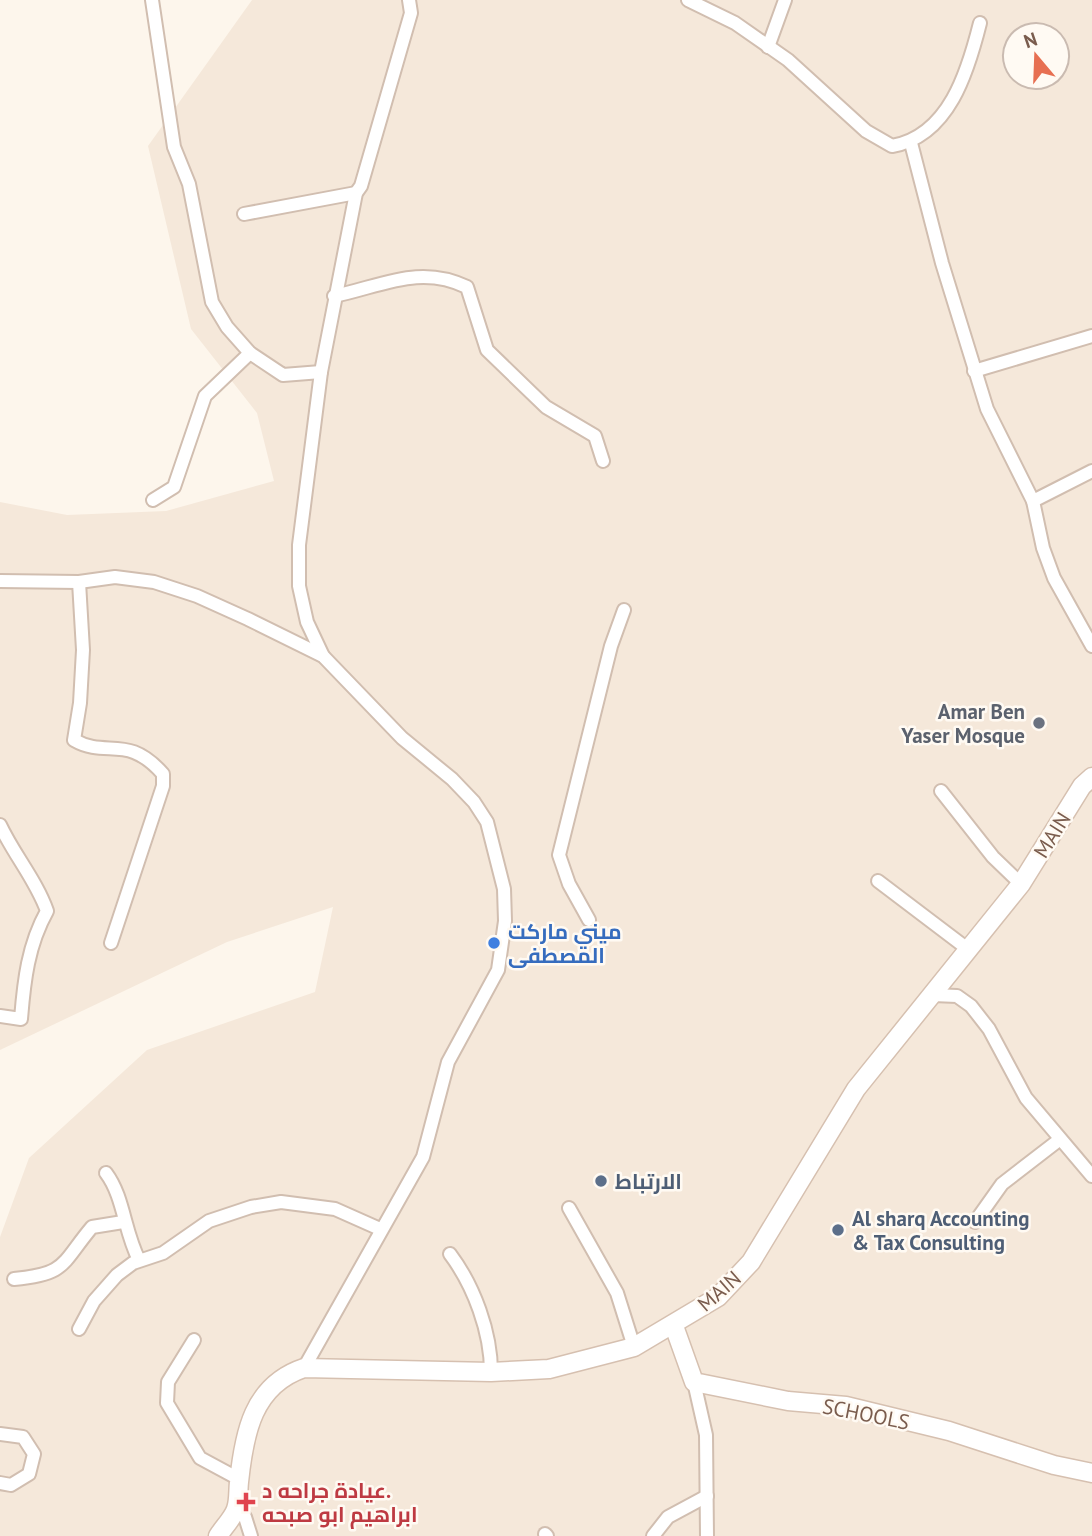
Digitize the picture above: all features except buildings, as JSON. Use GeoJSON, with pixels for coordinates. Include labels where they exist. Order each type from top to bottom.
{"type":"FeatureCollection","features":[{"type":"Feature","properties":{"kind":"main road","name":"MAIN"},"geometry":{"type":"LineString","coordinates":[[218,1536],[236,1509],[239,1479],[252,1418],[272,1383],[304,1368],[491,1372],[549,1369],[634,1347],[674,1326],[718,1297],[751,1262],[856,1089],[1021,884],[1082,786],[1092,777]]}},
{"type":"Feature","properties":{"kind":"main road"},"geometry":{"type":"LineString","coordinates":[[674,1326],[694,1382]]}},
{"type":"Feature","properties":{"kind":"main road","name":"SCHOOLS"},"geometry":{"type":"LineString","coordinates":[[694,1382],[788,1401],[846,1406],[949,1432],[1092,1474]]}},
{"type":"Feature","properties":{"kind":"street"},"geometry":{"type":"LineString","coordinates":[[152,0],[173,147],[189,184],[212,302],[227,327],[250,353],[283,375],[321,372]]}},
{"type":"Feature","properties":{"kind":"street"},"geometry":{"type":"LineString","coordinates":[[304,1368],[423,1157],[448,1062],[498,970],[505,921],[504,889],[487,822],[474,802],[402,738],[323,656],[307,622],[299,572],[299,545],[321,372],[334,296],[356,193],[361,186],[411,13],[410,0]]}},
{"type":"Feature","properties":{"kind":"street"},"geometry":{"type":"LineString","coordinates":[[688,0],[735,23],[809,79],[866,131],[892,146],[911,143],[934,124],[958,91],[980,23]]}},
{"type":"Feature","properties":{"kind":"street"},"geometry":{"type":"LineString","coordinates":[[768,47],[785,0]]}},
{"type":"Feature","properties":{"kind":"street"},"geometry":{"type":"LineString","coordinates":[[911,143],[974,371],[996,431],[1033,500],[1043,548],[1054,578],[1092,646]]}},
{"type":"Feature","properties":{"kind":"street"},"geometry":{"type":"LineString","coordinates":[[244,214],[356,193]]}},
{"type":"Feature","properties":{"kind":"street"},"geometry":{"type":"LineString","coordinates":[[334,296],[414,275],[450,279],[467,287],[487,350],[546,407],[595,436],[604,461]]}},
{"type":"Feature","properties":{"kind":"street"},"geometry":{"type":"LineString","coordinates":[[974,371],[1092,336]]}},
{"type":"Feature","properties":{"kind":"street"},"geometry":{"type":"LineString","coordinates":[[153,500],[174,487],[205,396],[250,353]]}},
{"type":"Feature","properties":{"kind":"street"},"geometry":{"type":"LineString","coordinates":[[1033,500],[1092,471]]}},
{"type":"Feature","properties":{"kind":"street"},"geometry":{"type":"LineString","coordinates":[[0,581],[79,582],[115,577],[154,582],[197,596],[323,656]]}},
{"type":"Feature","properties":{"kind":"street"},"geometry":{"type":"LineString","coordinates":[[79,582],[83,650],[80,702],[74,740],[81,744],[132,750],[150,760],[163,774],[163,786],[111,943]]}},
{"type":"Feature","properties":{"kind":"street"},"geometry":{"type":"LineString","coordinates":[[589,920],[569,884],[559,855],[611,646],[624,610]]}},
{"type":"Feature","properties":{"kind":"street"},"geometry":{"type":"LineString","coordinates":[[941,791],[993,857],[1021,884]]}},
{"type":"Feature","properties":{"kind":"street"},"geometry":{"type":"LineString","coordinates":[[0,825],[15,856],[41,894],[47,911],[26,967],[21,1019],[0,1016]]}},
{"type":"Feature","properties":{"kind":"street"},"geometry":{"type":"LineString","coordinates":[[878,881],[969,950]]}},
{"type":"Feature","properties":{"kind":"street"},"geometry":{"type":"LineString","coordinates":[[933,995],[957,996],[982,1019],[1026,1098],[1092,1176]]}},
{"type":"Feature","properties":{"kind":"street"},"geometry":{"type":"LineString","coordinates":[[975,1222],[1002,1184],[1059,1140]]}},
{"type":"Feature","properties":{"kind":"street"},"geometry":{"type":"LineString","coordinates":[[106,1173],[116,1187],[123,1222],[139,1260]]}},
{"type":"Feature","properties":{"kind":"street"},"geometry":{"type":"LineString","coordinates":[[79,1329],[94,1301],[117,1275],[139,1260],[163,1253],[209,1222],[251,1207],[281,1202],[335,1209],[380,1229]]}},
{"type":"Feature","properties":{"kind":"street"},"geometry":{"type":"LineString","coordinates":[[569,1208],[617,1293],[634,1347]]}},
{"type":"Feature","properties":{"kind":"street"},"geometry":{"type":"LineString","coordinates":[[14,1279],[37,1277],[61,1269],[92,1227],[123,1222]]}},
{"type":"Feature","properties":{"kind":"street"},"geometry":{"type":"LineString","coordinates":[[450,1254],[468,1278],[485,1330],[491,1372]]}},
{"type":"Feature","properties":{"kind":"street"},"geometry":{"type":"LineString","coordinates":[[194,1340],[168,1382],[167,1403],[200,1458],[239,1479]]}},
{"type":"Feature","properties":{"kind":"street"},"geometry":{"type":"LineString","coordinates":[[694,1382],[706,1435],[707,1536]]}},
{"type":"Feature","properties":{"kind":"street"},"geometry":{"type":"LineString","coordinates":[[0,1434],[23,1437],[34,1454],[29,1474],[11,1485],[0,1483]]}},
{"type":"Feature","properties":{"kind":"street"},"geometry":{"type":"LineString","coordinates":[[653,1536],[668,1517],[707,1496]]}},
{"type":"Feature","properties":{"kind":"street"},"geometry":{"type":"LineString","coordinates":[[236,1509],[245,1517],[251,1536]]}},
{"type":"Feature","properties":{"kind":"shaded area"},"geometry":{"type":"Polygon","coordinates":[[[252,0],[1092,0],[1092,1536],[0,1536],[0,1237],[29,1158],[147,1050],[315,992],[333,907],[227,942],[0,1050],[0,502],[67,515],[166,511],[274,481],[257,413],[191,329],[148,146],[252,0]]]}},
{"type":"Feature","properties":{"kind":"place","name":"Amar Ben Yaser Mosque"},"geometry":{"type":"Point","coordinates":[1039,723]}},
{"type":"Feature","properties":{"kind":"place","name":"ميني ماركت المصطفى"},"geometry":{"type":"Point","coordinates":[494,943]}},
{"type":"Feature","properties":{"kind":"place","name":"الارتباط"},"geometry":{"type":"Point","coordinates":[601,1181]}},
{"type":"Feature","properties":{"kind":"place","name":"Al sharq Accounting & Tax Consulting"},"geometry":{"type":"Point","coordinates":[838,1230]}},
{"type":"Feature","properties":{"kind":"place","name":"عيادة جراحه د. ابراهيم ابو صبحه"},"geometry":{"type":"Point","coordinates":[246,1502]}}]}
